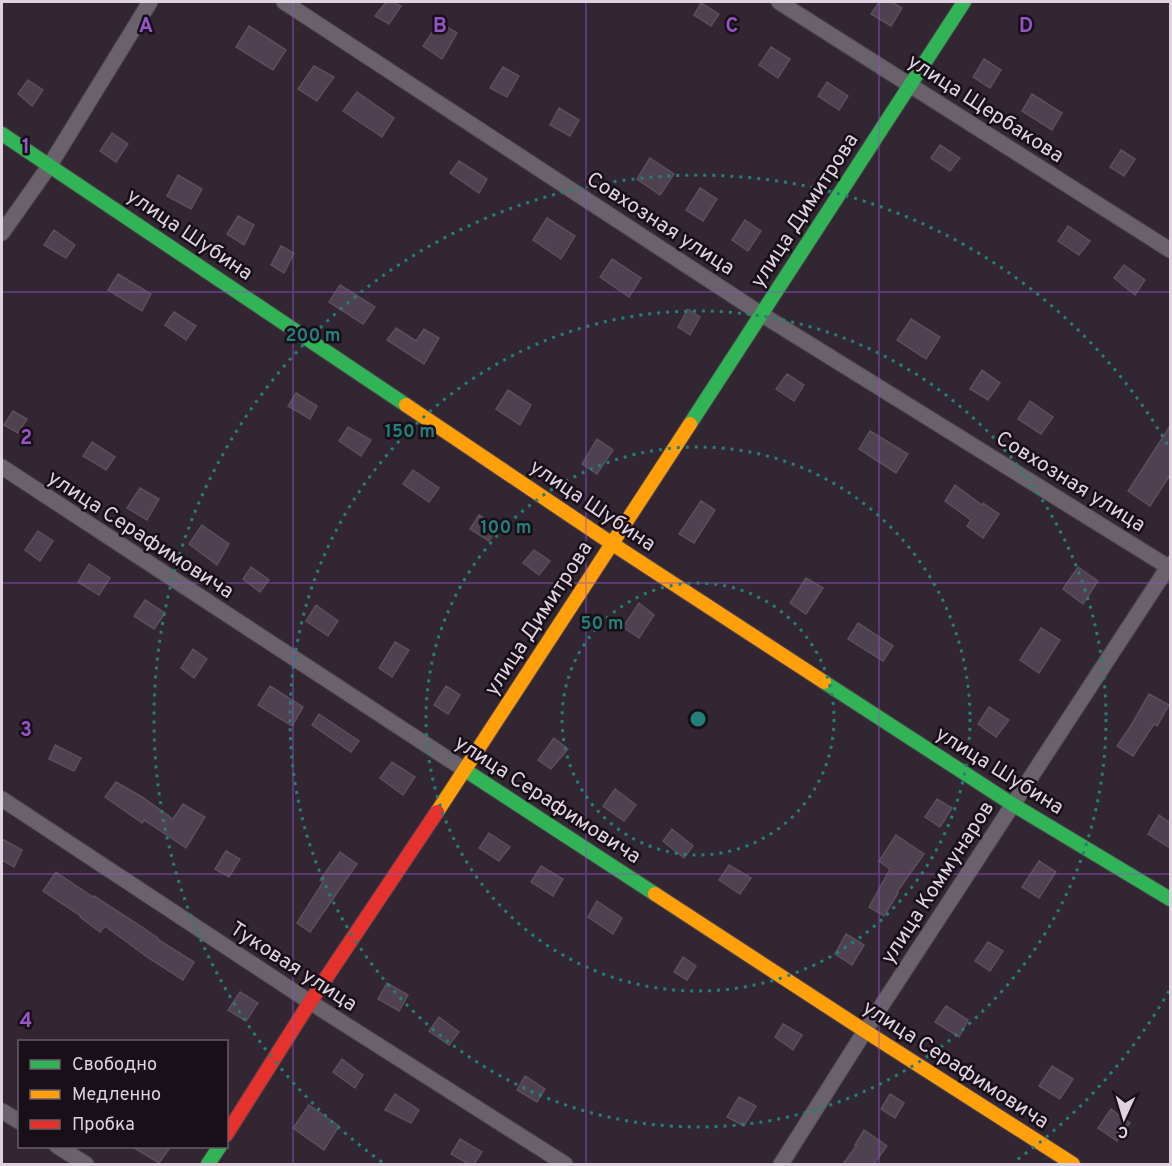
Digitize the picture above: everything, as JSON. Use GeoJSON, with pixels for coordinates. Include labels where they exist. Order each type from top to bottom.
{"type":"FeatureCollection","features":[{"type":"Feature","properties":{"kind":"street"},"geometry":{"type":"LineString","coordinates":[[2,233],[50,165],[150,2]]}},
{"type":"Feature","properties":{"kind":"street","name":"Совхозная улица"},"geometry":{"type":"LineString","coordinates":[[284,2],[761,314],[1170,566]]}},
{"type":"Feature","properties":{"kind":"street","name":"улица Щербакова"},"geometry":{"type":"LineString","coordinates":[[779,2],[1170,250]]}},
{"type":"Feature","properties":{"kind":"street","name":"улица Димитрова"},"geometry":{"type":"LineString","coordinates":[[228,1132],[310,1002],[465,770],[964,2]]}},
{"type":"Feature","properties":{"kind":"street","name":"улица Шубина"},"geometry":{"type":"LineString","coordinates":[[2,134],[612,543],[1012,804],[1170,899]]}},
{"type":"Feature","properties":{"kind":"street","name":"улица Серафимовича"},"geometry":{"type":"LineString","coordinates":[[2,467],[865,1031],[1074,1164]]}},
{"type":"Feature","properties":{"kind":"street","name":"улица Коммунаров"},"geometry":{"type":"LineString","coordinates":[[781,1164],[1012,804],[1170,566]]}},
{"type":"Feature","properties":{"kind":"street","name":"Туковая улица"},"geometry":{"type":"LineString","coordinates":[[2,799],[310,1002],[565,1164]]}},
{"type":"Feature","properties":{"kind":"street"},"geometry":{"type":"LineString","coordinates":[[2,1111],[18,1121]]}},
{"type":"Feature","properties":{"kind":"street"},"geometry":{"type":"LineString","coordinates":[[60,1148],[86,1164]]}},
{"type":"Feature","properties":{"kind":"street"},"geometry":{"type":"LineString","coordinates":[[208,1164],[219,1148]]}},
{"type":"Feature","properties":{"kind":"building"},"geometry":{"type":"Polygon","coordinates":[[[386,2],[393,2],[401,6],[389,24],[375,16],[386,2]]]}},
{"type":"Feature","properties":{"kind":"building"},"geometry":{"type":"Polygon","coordinates":[[[879,2],[892,2],[902,8],[891,26],[871,14],[879,2]]]}},
{"type":"Feature","properties":{"kind":"building"},"geometry":{"type":"Polygon","coordinates":[[[701,3],[719,14],[711,26],[694,15],[701,3]]]}},
{"type":"Feature","properties":{"kind":"building"},"geometry":{"type":"Polygon","coordinates":[[[439,22],[457,33],[442,59],[423,46],[439,22]]]}},
{"type":"Feature","properties":{"kind":"building"},"geometry":{"type":"Polygon","coordinates":[[[249,26],[286,50],[273,70],[236,47],[249,26]]]}},
{"type":"Feature","properties":{"kind":"building"},"geometry":{"type":"Polygon","coordinates":[[[771,47],[790,59],[778,78],[759,65],[771,47]]]}},
{"type":"Feature","properties":{"kind":"building"},"geometry":{"type":"Polygon","coordinates":[[[984,59],[1001,70],[990,88],[973,77],[984,59]]]}},
{"type":"Feature","properties":{"kind":"building"},"geometry":{"type":"Polygon","coordinates":[[[314,66],[334,77],[317,101],[298,89],[314,66]]]}},
{"type":"Feature","properties":{"kind":"building"},"geometry":{"type":"Polygon","coordinates":[[[503,67],[519,76],[507,97],[490,88],[503,67]]]}},
{"type":"Feature","properties":{"kind":"building"},"geometry":{"type":"Polygon","coordinates":[[[28,80],[43,90],[32,106],[18,94],[28,80]]]}},
{"type":"Feature","properties":{"kind":"building"},"geometry":{"type":"Polygon","coordinates":[[[827,82],[848,96],[839,110],[818,96],[827,82]]]}},
{"type":"Feature","properties":{"kind":"building"},"geometry":{"type":"Polygon","coordinates":[[[357,92],[394,118],[382,137],[343,111],[357,92]]]}},
{"type":"Feature","properties":{"kind":"building"},"geometry":{"type":"Polygon","coordinates":[[[1032,94],[1062,113],[1052,130],[1022,111],[1032,94]]]}},
{"type":"Feature","properties":{"kind":"building"},"geometry":{"type":"Polygon","coordinates":[[[559,108],[579,120],[570,136],[550,125],[559,108]]]}},
{"type":"Feature","properties":{"kind":"building"},"geometry":{"type":"Polygon","coordinates":[[[112,133],[128,144],[116,162],[100,151],[112,133]]]}},
{"type":"Feature","properties":{"kind":"building"},"geometry":{"type":"Polygon","coordinates":[[[940,145],[960,158],[950,171],[931,158],[940,145]]]}},
{"type":"Feature","properties":{"kind":"building"},"geometry":{"type":"Polygon","coordinates":[[[1121,150],[1135,159],[1124,176],[1110,167],[1121,150]]]}},
{"type":"Feature","properties":{"kind":"building"},"geometry":{"type":"Polygon","coordinates":[[[650,158],[674,174],[660,195],[637,179],[650,158]]]}},
{"type":"Feature","properties":{"kind":"building"},"geometry":{"type":"Polygon","coordinates":[[[459,161],[487,179],[479,193],[450,173],[459,161]]]}},
{"type":"Feature","properties":{"kind":"building"},"geometry":{"type":"Polygon","coordinates":[[[178,175],[202,189],[191,209],[167,196],[178,175]]]}},
{"type":"Feature","properties":{"kind":"building"},"geometry":{"type":"Polygon","coordinates":[[[700,188],[717,199],[703,221],[686,210],[700,188]]]}},
{"type":"Feature","properties":{"kind":"building"},"geometry":{"type":"Polygon","coordinates":[[[238,216],[254,225],[244,245],[227,234],[238,216]]]}},
{"type":"Feature","properties":{"kind":"building"},"geometry":{"type":"Polygon","coordinates":[[[547,218],[575,236],[561,259],[533,240],[547,218]]]}},
{"type":"Feature","properties":{"kind":"building"},"geometry":{"type":"Polygon","coordinates":[[[745,220],[761,231],[748,251],[732,240],[745,220]]]}},
{"type":"Feature","properties":{"kind":"building"},"geometry":{"type":"Polygon","coordinates":[[[1068,226],[1090,241],[1079,255],[1058,241],[1068,226]]]}},
{"type":"Feature","properties":{"kind":"building"},"geometry":{"type":"Polygon","coordinates":[[[54,230],[75,245],[66,258],[44,245],[54,230]]]}},
{"type":"Feature","properties":{"kind":"building"},"geometry":{"type":"Polygon","coordinates":[[[281,246],[294,253],[284,273],[271,265],[281,246]]]}},
{"type":"Feature","properties":{"kind":"building"},"geometry":{"type":"Polygon","coordinates":[[[612,259],[641,278],[629,297],[600,277],[612,259]]]}},
{"type":"Feature","properties":{"kind":"building"},"geometry":{"type":"Polygon","coordinates":[[[1124,265],[1145,280],[1135,295],[1114,278],[1124,265]]]}},
{"type":"Feature","properties":{"kind":"building"},"geometry":{"type":"Polygon","coordinates":[[[118,274],[151,294],[142,311],[108,290],[118,274]]]}},
{"type":"Feature","properties":{"kind":"building"},"geometry":{"type":"Polygon","coordinates":[[[340,285],[375,307],[363,324],[329,302],[340,285]]]}},
{"type":"Feature","properties":{"kind":"building"},"geometry":{"type":"Polygon","coordinates":[[[688,309],[700,317],[690,335],[678,327],[688,309]]]}},
{"type":"Feature","properties":{"kind":"building"},"geometry":{"type":"Polygon","coordinates":[[[174,312],[196,326],[186,340],[165,325],[174,312]]]}},
{"type":"Feature","properties":{"kind":"building"},"geometry":{"type":"Polygon","coordinates":[[[911,319],[940,337],[926,359],[897,340],[911,319]]]}},
{"type":"Feature","properties":{"kind":"building"},"geometry":{"type":"Polygon","coordinates":[[[396,328],[416,341],[424,329],[439,338],[424,364],[387,340],[396,328]]]}},
{"type":"Feature","properties":{"kind":"building"},"geometry":{"type":"Polygon","coordinates":[[[982,370],[1000,383],[988,400],[970,389],[982,370]]]}},
{"type":"Feature","properties":{"kind":"building"},"geometry":{"type":"Polygon","coordinates":[[[787,374],[804,385],[794,401],[776,389],[787,374]]]}},
{"type":"Feature","properties":{"kind":"building"},"geometry":{"type":"Polygon","coordinates":[[[508,390],[531,405],[520,425],[496,409],[508,390]]]}},
{"type":"Feature","properties":{"kind":"building"},"geometry":{"type":"Polygon","coordinates":[[[296,393],[317,406],[310,419],[288,406],[296,393]]]}},
{"type":"Feature","properties":{"kind":"building"},"geometry":{"type":"Polygon","coordinates":[[[1030,401],[1053,417],[1041,434],[1018,419],[1030,401]]]}},
{"type":"Feature","properties":{"kind":"building"},"geometry":{"type":"Polygon","coordinates":[[[13,411],[27,419],[18,433],[4,425],[13,411]]]}},
{"type":"Feature","properties":{"kind":"building"},"geometry":{"type":"Polygon","coordinates":[[[1170,426],[1170,475],[1150,506],[1128,491],[1170,426]]]}},
{"type":"Feature","properties":{"kind":"building"},"geometry":{"type":"Polygon","coordinates":[[[348,427],[371,440],[361,456],[339,441],[348,427]]]}},
{"type":"Feature","properties":{"kind":"building"},"geometry":{"type":"Polygon","coordinates":[[[870,431],[908,454],[896,473],[859,449],[870,431]]]}},
{"type":"Feature","properties":{"kind":"building"},"geometry":{"type":"Polygon","coordinates":[[[597,439],[613,450],[597,474],[582,464],[597,439]]]}},
{"type":"Feature","properties":{"kind":"building"},"geometry":{"type":"Polygon","coordinates":[[[92,442],[115,457],[106,470],[83,456],[92,442]]]}},
{"type":"Feature","properties":{"kind":"building"},"geometry":{"type":"Polygon","coordinates":[[[413,470],[439,488],[429,502],[403,484],[413,470]]]}},
{"type":"Feature","properties":{"kind":"building"},"geometry":{"type":"Polygon","coordinates":[[[955,485],[982,505],[983,503],[999,514],[983,538],[967,526],[971,520],[945,501],[955,485]]]}},
{"type":"Feature","properties":{"kind":"building"},"geometry":{"type":"Polygon","coordinates":[[[140,488],[159,499],[147,520],[127,508],[140,488]]]}},
{"type":"Feature","properties":{"kind":"building"},"geometry":{"type":"Polygon","coordinates":[[[701,501],[715,510],[694,543],[679,534],[701,501]]]}},
{"type":"Feature","properties":{"kind":"building"},"geometry":{"type":"Polygon","coordinates":[[[479,515],[498,526],[489,541],[470,529],[479,515]]]}},
{"type":"Feature","properties":{"kind":"building"},"geometry":{"type":"Polygon","coordinates":[[[202,525],[229,544],[217,565],[189,544],[202,525]]]}},
{"type":"Feature","properties":{"kind":"building"},"geometry":{"type":"Polygon","coordinates":[[[38,531],[53,541],[40,561],[25,550],[38,531]]]}},
{"type":"Feature","properties":{"kind":"building"},"geometry":{"type":"Polygon","coordinates":[[[534,550],[550,561],[539,575],[523,563],[534,550]]]}},
{"type":"Feature","properties":{"kind":"building"},"geometry":{"type":"Polygon","coordinates":[[[89,564],[110,578],[99,595],[78,582],[89,564]]]}},
{"type":"Feature","properties":{"kind":"building"},"geometry":{"type":"Polygon","coordinates":[[[251,567],[269,580],[260,592],[243,579],[251,567]]]}},
{"type":"Feature","properties":{"kind":"building"},"geometry":{"type":"Polygon","coordinates":[[[1078,567],[1098,581],[1083,604],[1063,589],[1078,567]]]}},
{"type":"Feature","properties":{"kind":"building"},"geometry":{"type":"Polygon","coordinates":[[[806,578],[823,588],[806,614],[790,603],[806,578]]]}},
{"type":"Feature","properties":{"kind":"building"},"geometry":{"type":"Polygon","coordinates":[[[145,600],[165,613],[154,629],[134,616],[145,600]]]}},
{"type":"Feature","properties":{"kind":"building"},"geometry":{"type":"Polygon","coordinates":[[[639,603],[654,615],[639,638],[623,627],[639,603]]]}},
{"type":"Feature","properties":{"kind":"building"},"geometry":{"type":"Polygon","coordinates":[[[316,605],[338,621],[328,636],[306,621],[316,605]]]}},
{"type":"Feature","properties":{"kind":"building"},"geometry":{"type":"Polygon","coordinates":[[[858,623],[893,646],[883,661],[848,639],[858,623]]]}},
{"type":"Feature","properties":{"kind":"building"},"geometry":{"type":"Polygon","coordinates":[[[1041,628],[1060,640],[1039,673],[1020,660],[1041,628]]]}},
{"type":"Feature","properties":{"kind":"building"},"geometry":{"type":"Polygon","coordinates":[[[395,642],[409,650],[392,677],[379,668],[395,642]]]}},
{"type":"Feature","properties":{"kind":"building"},"geometry":{"type":"Polygon","coordinates":[[[193,649],[207,659],[194,678],[181,668],[193,649]]]}},
{"type":"Feature","properties":{"kind":"building"},"geometry":{"type":"Polygon","coordinates":[[[270,686],[303,707],[292,726],[258,705],[270,686]]]}},
{"type":"Feature","properties":{"kind":"building"},"geometry":{"type":"Polygon","coordinates":[[[446,686],[460,695],[448,714],[434,705],[446,686]]]}},
{"type":"Feature","properties":{"kind":"building"},"geometry":{"type":"Polygon","coordinates":[[[1149,694],[1169,705],[1157,726],[1154,724],[1133,756],[1117,746],[1149,694]]]}},
{"type":"Feature","properties":{"kind":"building"},"geometry":{"type":"Polygon","coordinates":[[[989,707],[1009,720],[996,737],[978,724],[989,707]]]}},
{"type":"Feature","properties":{"kind":"building"},"geometry":{"type":"Polygon","coordinates":[[[319,714],[359,741],[351,752],[312,725],[319,714]]]}},
{"type":"Feature","properties":{"kind":"building"},"geometry":{"type":"Polygon","coordinates":[[[554,738],[568,749],[551,769],[538,760],[554,738]]]}},
{"type":"Feature","properties":{"kind":"building"},"geometry":{"type":"Polygon","coordinates":[[[55,745],[81,758],[74,771],[49,759],[55,745]]]}},
{"type":"Feature","properties":{"kind":"building"},"geometry":{"type":"Polygon","coordinates":[[[392,762],[415,777],[403,795],[380,778],[392,762]]]}},
{"type":"Feature","properties":{"kind":"building"},"geometry":{"type":"Polygon","coordinates":[[[116,782],[173,819],[183,804],[205,817],[186,848],[144,820],[142,823],[105,797],[116,782]]]}},
{"type":"Feature","properties":{"kind":"building"},"geometry":{"type":"Polygon","coordinates":[[[615,789],[636,805],[624,821],[603,806],[615,789]]]}},
{"type":"Feature","properties":{"kind":"building"},"geometry":{"type":"Polygon","coordinates":[[[937,799],[952,808],[940,827],[925,817],[937,799]]]}},
{"type":"Feature","properties":{"kind":"building"},"geometry":{"type":"Polygon","coordinates":[[[1159,815],[1170,823],[1170,848],[1148,834],[1159,815]]]}},
{"type":"Feature","properties":{"kind":"building"},"geometry":{"type":"Polygon","coordinates":[[[672,829],[693,846],[684,858],[663,841],[672,829]]]}},
{"type":"Feature","properties":{"kind":"building"},"geometry":{"type":"Polygon","coordinates":[[[489,833],[510,847],[499,861],[479,848],[489,833]]]}},
{"type":"Feature","properties":{"kind":"building"},"geometry":{"type":"Polygon","coordinates":[[[896,835],[924,854],[897,892],[884,916],[869,907],[890,869],[879,861],[896,835]]]}},
{"type":"Feature","properties":{"kind":"building"},"geometry":{"type":"Polygon","coordinates":[[[2,839],[22,850],[14,867],[2,860],[2,839]]]}},
{"type":"Feature","properties":{"kind":"building"},"geometry":{"type":"Polygon","coordinates":[[[226,851],[240,859],[229,877],[215,869],[226,851]]]}},
{"type":"Feature","properties":{"kind":"building"},"geometry":{"type":"Polygon","coordinates":[[[340,852],[357,864],[310,932],[297,923],[323,882],[320,880],[340,852]]]}},
{"type":"Feature","properties":{"kind":"building"},"geometry":{"type":"Polygon","coordinates":[[[1039,861],[1056,872],[1039,898],[1022,887],[1039,861]]]}},
{"type":"Feature","properties":{"kind":"building"},"geometry":{"type":"Polygon","coordinates":[[[729,865],[751,878],[740,894],[719,880],[729,865]]]}},
{"type":"Feature","properties":{"kind":"building"},"geometry":{"type":"Polygon","coordinates":[[[541,866],[563,879],[553,896],[531,882],[541,866]]]}},
{"type":"Feature","properties":{"kind":"building"},"geometry":{"type":"Polygon","coordinates":[[[56,872],[194,962],[183,980],[105,926],[100,932],[81,916],[43,891],[56,872]]]}},
{"type":"Feature","properties":{"kind":"building"},"geometry":{"type":"Polygon","coordinates":[[[597,901],[622,918],[613,934],[588,917],[597,901]]]}},
{"type":"Feature","properties":{"kind":"building"},"geometry":{"type":"Polygon","coordinates":[[[846,934],[864,945],[852,965],[835,954],[846,934]]]}},
{"type":"Feature","properties":{"kind":"building"},"geometry":{"type":"Polygon","coordinates":[[[988,942],[1003,951],[990,971],[975,961],[988,942]]]}},
{"type":"Feature","properties":{"kind":"building"},"geometry":{"type":"Polygon","coordinates":[[[683,957],[696,966],[687,980],[674,972],[683,957]]]}},
{"type":"Feature","properties":{"kind":"building"},"geometry":{"type":"Polygon","coordinates":[[[387,983],[408,995],[399,1011],[378,999],[387,983]]]}},
{"type":"Feature","properties":{"kind":"building"},"geometry":{"type":"Polygon","coordinates":[[[240,992],[258,1003],[246,1021],[228,1010],[240,992]]]}},
{"type":"Feature","properties":{"kind":"building"},"geometry":{"type":"Polygon","coordinates":[[[946,1006],[968,1020],[959,1037],[935,1022],[946,1006]]]}},
{"type":"Feature","properties":{"kind":"building"},"geometry":{"type":"Polygon","coordinates":[[[439,1017],[459,1032],[449,1045],[429,1031],[439,1017]]]}},
{"type":"Feature","properties":{"kind":"building"},"geometry":{"type":"Polygon","coordinates":[[[783,1024],[802,1035],[793,1050],[775,1037],[783,1024]]]}},
{"type":"Feature","properties":{"kind":"building"},"geometry":{"type":"Polygon","coordinates":[[[342,1059],[363,1075],[355,1088],[333,1072],[342,1059]]]}},
{"type":"Feature","properties":{"kind":"building"},"geometry":{"type":"Polygon","coordinates":[[[1052,1066],[1073,1079],[1060,1099],[1039,1086],[1052,1066]]]}},
{"type":"Feature","properties":{"kind":"building"},"geometry":{"type":"Polygon","coordinates":[[[525,1076],[545,1089],[537,1102],[517,1090],[525,1076]]]}},
{"type":"Feature","properties":{"kind":"building"},"geometry":{"type":"Polygon","coordinates":[[[395,1094],[419,1110],[411,1123],[385,1110],[395,1094]]]}},
{"type":"Feature","properties":{"kind":"building"},"geometry":{"type":"Polygon","coordinates":[[[890,1094],[904,1103],[895,1118],[881,1109],[890,1094]]]}},
{"type":"Feature","properties":{"kind":"building"},"geometry":{"type":"Polygon","coordinates":[[[739,1097],[756,1106],[744,1126],[727,1117],[739,1097]]]}},
{"type":"Feature","properties":{"kind":"building"},"geometry":{"type":"Polygon","coordinates":[[[309,1105],[339,1126],[324,1150],[293,1128],[309,1105]]]}},
{"type":"Feature","properties":{"kind":"building"},"geometry":{"type":"Polygon","coordinates":[[[1111,1109],[1130,1123],[1117,1141],[1098,1128],[1111,1109]]]}},
{"type":"Feature","properties":{"kind":"building"},"geometry":{"type":"Polygon","coordinates":[[[864,1130],[887,1146],[874,1164],[843,1164],[857,1145],[855,1145],[864,1130]]]}},
{"type":"Feature","properties":{"kind":"building"},"geometry":{"type":"Polygon","coordinates":[[[460,1139],[482,1152],[474,1164],[469,1164],[451,1154],[460,1139]]]}},
{"type":"Feature","properties":{"kind":"building"},"geometry":{"type":"Polygon","coordinates":[[[134,1148],[170,1148],[159,1163],[134,1148]]]}},
{"type":"Feature","properties":{"kind":"traffic: fast"},"geometry":{"type":"LineString","coordinates":[[690,424],[964,2]]}},
{"type":"Feature","properties":{"kind":"traffic: fast"},"geometry":{"type":"LineString","coordinates":[[2,134],[406,405]]}},
{"type":"Feature","properties":{"kind":"traffic: fast"},"geometry":{"type":"LineString","coordinates":[[824,682],[1012,804],[1170,899]]}},
{"type":"Feature","properties":{"kind":"traffic: fast"},"geometry":{"type":"LineString","coordinates":[[465,770],[655,894]]}},
{"type":"Feature","properties":{"kind":"traffic: fast"},"geometry":{"type":"LineString","coordinates":[[208,1164],[219,1148]]}},
{"type":"Feature","properties":{"kind":"traffic: slow"},"geometry":{"type":"LineString","coordinates":[[406,405],[824,682]]}},
{"type":"Feature","properties":{"kind":"traffic: slow"},"geometry":{"type":"LineString","coordinates":[[437,812],[690,424]]}},
{"type":"Feature","properties":{"kind":"traffic: slow"},"geometry":{"type":"LineString","coordinates":[[655,894],[1073,1164]]}},
{"type":"Feature","properties":{"kind":"traffic: jam"},"geometry":{"type":"LineString","coordinates":[[228,1132],[310,1002],[437,812]]}}]}
